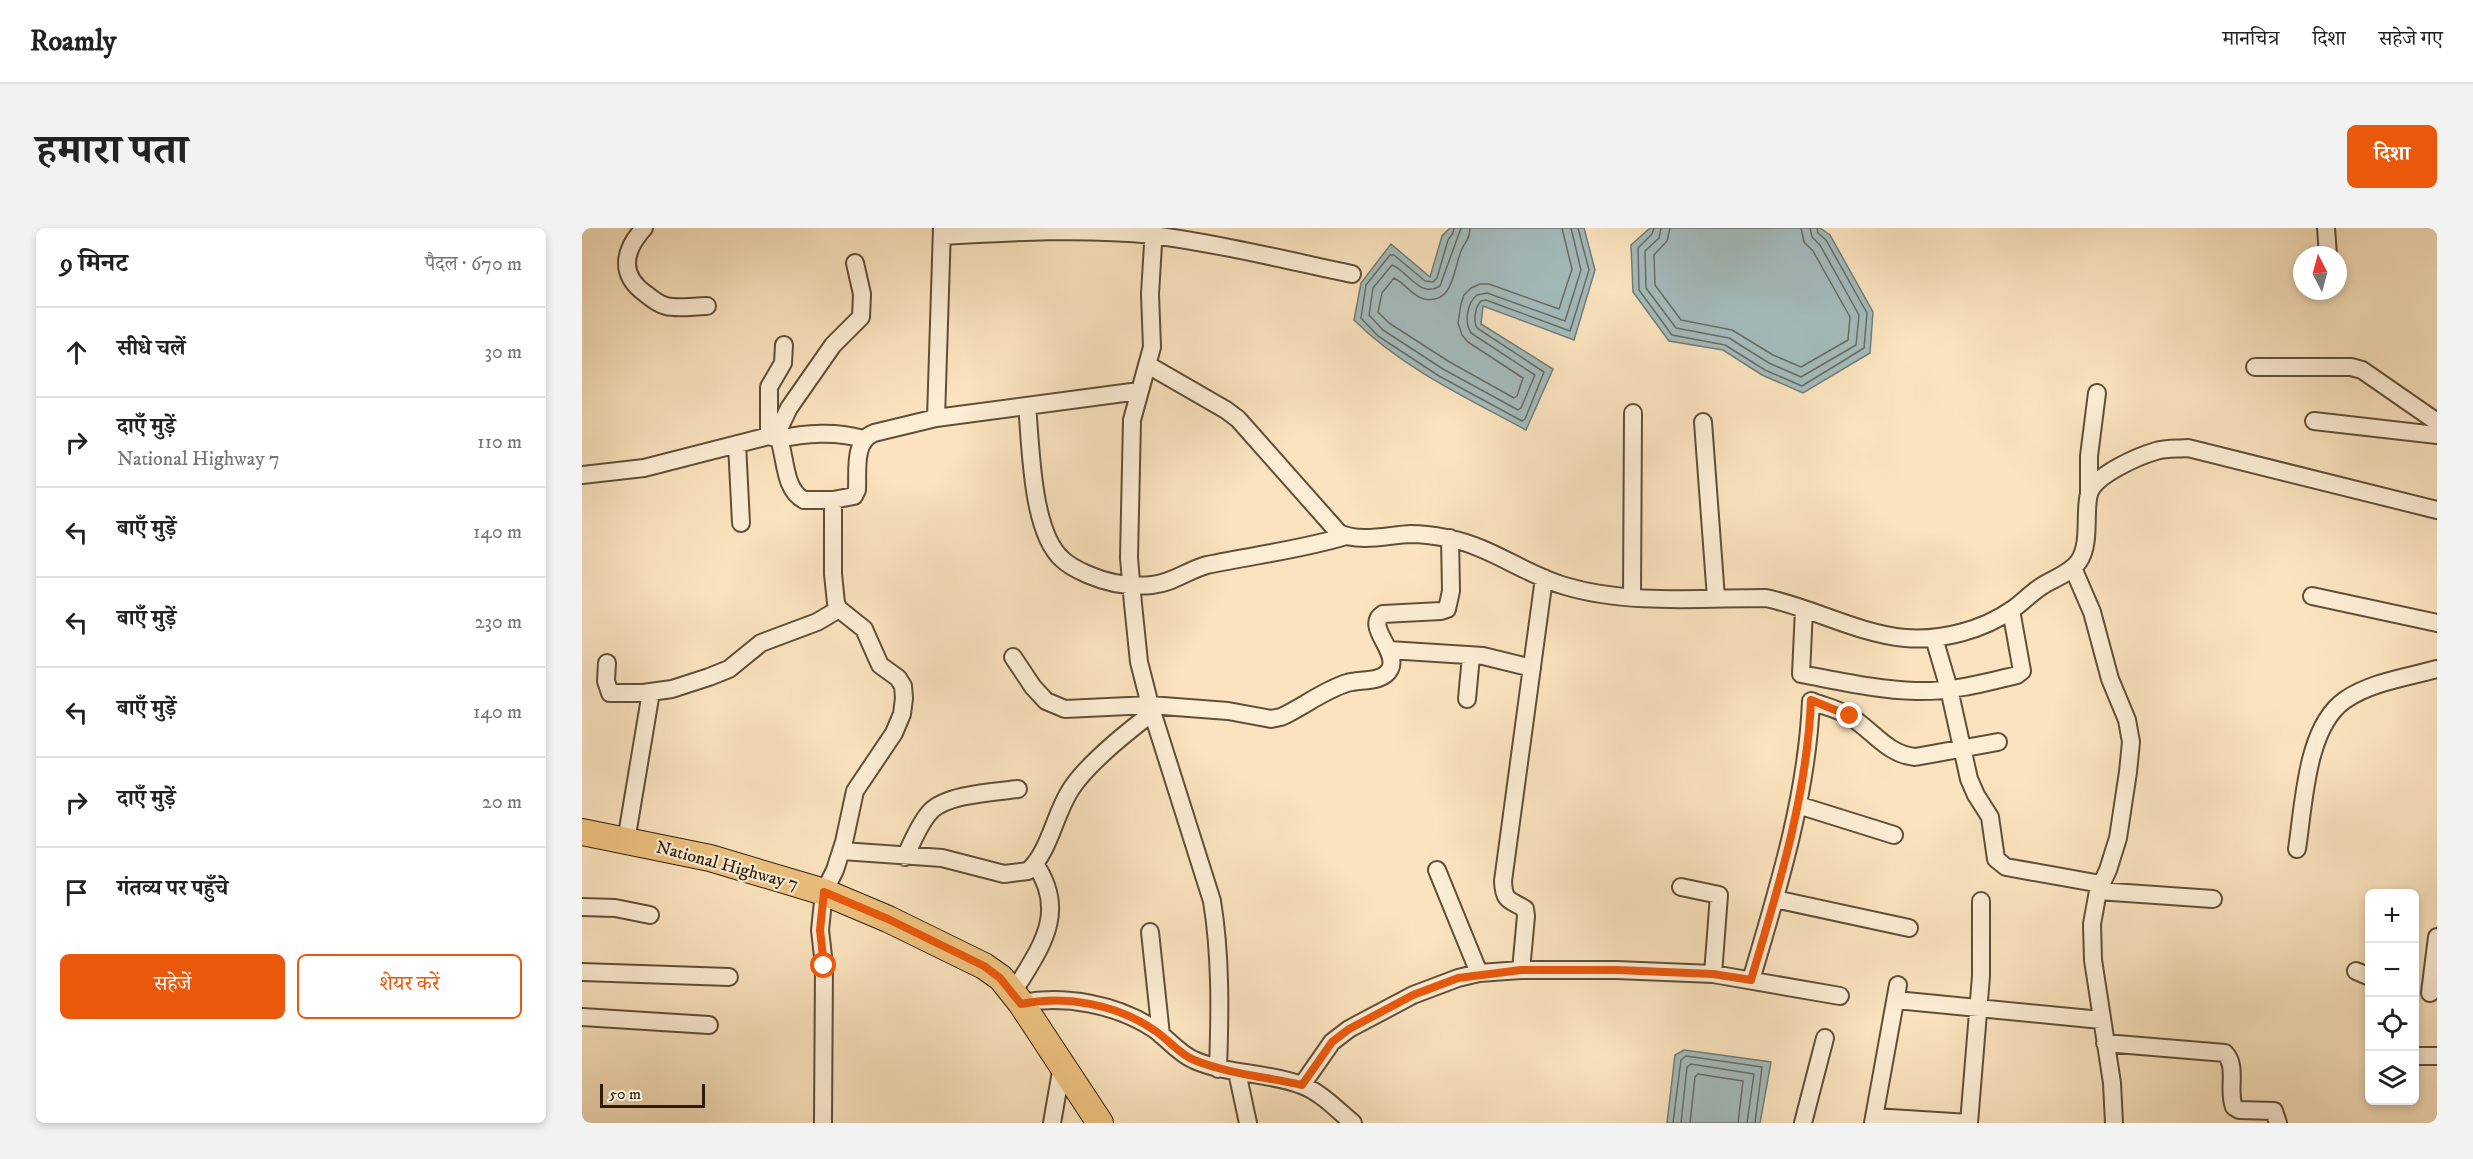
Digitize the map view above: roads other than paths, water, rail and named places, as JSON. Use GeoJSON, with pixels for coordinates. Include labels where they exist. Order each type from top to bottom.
{"type":"FeatureCollection","features":[{"type":"Feature","properties":{"kind":"main road","name":"National Highway 7"},"geometry":{"type":"LineString","coordinates":[[582,832],[721,861],[824,892],[960,953],[1000,978],[1017,998],[1100,1123]]}},
{"type":"Feature","properties":{"kind":"street"},"geometry":{"type":"LineString","coordinates":[[644,228],[634,241],[628,255],[629,278],[634,286],[659,304],[669,307],[707,306]]}},
{"type":"Feature","properties":{"kind":"street"},"geometry":{"type":"LineString","coordinates":[[2326,228],[2327,246]]}},
{"type":"Feature","properties":{"kind":"street"},"geometry":{"type":"LineString","coordinates":[[1153,231],[1150,294],[1152,347],[1138,391],[1132,420],[1130,451],[1131,586],[1139,662],[1151,709],[1212,902],[1216,923],[1220,1014],[1218,1069]]}},
{"type":"Feature","properties":{"kind":"street"},"geometry":{"type":"LineString","coordinates":[[936,418],[942,232],[1153,231],[1352,274]]}},
{"type":"Feature","properties":{"kind":"street"},"geometry":{"type":"LineString","coordinates":[[774,437],[789,408],[832,345],[861,317],[862,294],[855,263]]}},
{"type":"Feature","properties":{"kind":"street"},"geometry":{"type":"LineString","coordinates":[[784,345],[783,363],[769,387],[774,437],[793,492],[804,500],[833,500],[854,496],[857,490],[858,454],[863,439]]}},
{"type":"Feature","properties":{"kind":"street"},"geometry":{"type":"LineString","coordinates":[[1148,365],[1238,419],[1339,532],[1346,536],[1356,538],[1414,534],[1449,538],[1479,548],[1544,578],[1591,593],[1632,597],[1766,598],[1862,630],[1905,638],[1934,638],[1962,633],[2011,610],[2039,588],[2073,568],[2084,551],[2089,494],[2089,456],[2097,393]]}},
{"type":"Feature","properties":{"kind":"street"},"geometry":{"type":"LineString","coordinates":[[2255,367],[2351,367],[2362,370],[2437,422]]}},
{"type":"Feature","properties":{"kind":"street"},"geometry":{"type":"LineString","coordinates":[[582,475],[644,468],[774,437],[840,434],[863,439],[874,433],[936,418],[1138,391]]}},
{"type":"Feature","properties":{"kind":"street"},"geometry":{"type":"LineString","coordinates":[[1027,406],[1038,505],[1054,548],[1061,559],[1076,570],[1115,584],[1131,586],[1170,582],[1206,566],[1290,550],[1346,536]]}},
{"type":"Feature","properties":{"kind":"street"},"geometry":{"type":"LineString","coordinates":[[1632,597],[1633,413]]}},
{"type":"Feature","properties":{"kind":"street"},"geometry":{"type":"LineString","coordinates":[[2314,421],[2437,435]]}},
{"type":"Feature","properties":{"kind":"street"},"geometry":{"type":"LineString","coordinates":[[1703,422],[1716,598]]}},
{"type":"Feature","properties":{"kind":"street"},"geometry":{"type":"LineString","coordinates":[[737,444],[741,523]]}},
{"type":"Feature","properties":{"kind":"street"},"geometry":{"type":"LineString","coordinates":[[2089,494],[2100,481],[2123,464],[2158,450],[2188,448],[2437,510]]}},
{"type":"Feature","properties":{"kind":"street"},"geometry":{"type":"LineString","coordinates":[[823,1123],[824,966],[820,930],[824,892],[842,850],[855,791],[894,733],[902,714],[904,698],[903,686],[898,678],[880,665],[864,629],[839,609],[833,574],[833,500]]}},
{"type":"Feature","properties":{"kind":"street"},"geometry":{"type":"LineString","coordinates":[[1013,657],[1033,687],[1054,706],[1228,711],[1271,719],[1281,717],[1333,688],[1349,682],[1374,679],[1385,675],[1392,663],[1389,650],[1378,630],[1377,622],[1383,614],[1447,609],[1451,591],[1449,538]]}},
{"type":"Feature","properties":{"kind":"street"},"geometry":{"type":"LineString","coordinates":[[2073,568],[2092,612],[2110,679],[2127,720],[2131,742],[2118,838],[2099,887],[2092,924],[2093,960],[2112,1083],[2114,1123]]}},
{"type":"Feature","properties":{"kind":"street"},"geometry":{"type":"LineString","coordinates":[[1521,970],[1525,909],[1509,901],[1504,895],[1503,881],[1544,578]]}},
{"type":"Feature","properties":{"kind":"street"},"geometry":{"type":"LineString","coordinates":[[2312,596],[2437,623]]}},
{"type":"Feature","properties":{"kind":"street"},"geometry":{"type":"LineString","coordinates":[[607,663],[606,681],[610,693],[672,689],[729,669],[761,643],[817,622],[839,609]]}},
{"type":"Feature","properties":{"kind":"street"},"geometry":{"type":"LineString","coordinates":[[1804,609],[1802,674],[1916,691],[1949,690],[2017,675],[2022,671],[2011,610]]}},
{"type":"Feature","properties":{"kind":"street"},"geometry":{"type":"LineString","coordinates":[[1934,638],[1949,690],[1969,779],[1990,817],[1996,859],[2000,864],[2099,887],[2213,899]]}},
{"type":"Feature","properties":{"kind":"street"},"geometry":{"type":"LineString","coordinates":[[1389,650],[1504,660],[1532,668]]}},
{"type":"Feature","properties":{"kind":"street"},"geometry":{"type":"LineString","coordinates":[[1467,699],[1471,656]]}},
{"type":"Feature","properties":{"kind":"street"},"geometry":{"type":"LineString","coordinates":[[2296,849],[2315,742],[2333,710],[2346,699],[2368,688],[2437,669]]}},
{"type":"Feature","properties":{"kind":"street"},"geometry":{"type":"LineString","coordinates":[[626,840],[651,692]]}},
{"type":"Feature","properties":{"kind":"street"},"geometry":{"type":"LineString","coordinates":[[1751,980],[1775,899],[1797,805],[1809,732],[1811,700],[1850,716],[1893,751],[1904,756],[1915,757],[1998,742]]}},
{"type":"Feature","properties":{"kind":"street"},"geometry":{"type":"LineString","coordinates":[[842,850],[950,860],[1004,874],[1028,871],[1044,850],[1054,820],[1071,788],[1151,709]]}},
{"type":"Feature","properties":{"kind":"street"},"geometry":{"type":"LineString","coordinates":[[905,857],[929,813],[937,806],[957,798],[1018,789]]}},
{"type":"Feature","properties":{"kind":"street"},"geometry":{"type":"LineString","coordinates":[[1797,805],[1894,836]]}},
{"type":"Feature","properties":{"kind":"street"},"geometry":{"type":"LineString","coordinates":[[1035,864],[1048,888],[1051,904],[1049,929],[1017,998],[1077,1001],[1122,1014],[1143,1023],[1191,1059],[1218,1069],[1302,1085],[1318,1094],[1353,1123]]}},
{"type":"Feature","properties":{"kind":"street"},"geometry":{"type":"LineString","coordinates":[[1437,870],[1479,973]]}},
{"type":"Feature","properties":{"kind":"street"},"geometry":{"type":"LineString","coordinates":[[1681,887],[1719,895],[1713,974]]}},
{"type":"Feature","properties":{"kind":"street"},"geometry":{"type":"LineString","coordinates":[[1775,899],[1909,928]]}},
{"type":"Feature","properties":{"kind":"street"},"geometry":{"type":"LineString","coordinates":[[1981,901],[1981,976],[1978,1007],[1969,1123],[1874,1120],[1897,992],[1978,1007],[2101,1020]]}},
{"type":"Feature","properties":{"kind":"street"},"geometry":{"type":"LineString","coordinates":[[582,907],[615,908],[650,915]]}},
{"type":"Feature","properties":{"kind":"street"},"geometry":{"type":"LineString","coordinates":[[1150,932],[1161,1035]]}},
{"type":"Feature","properties":{"kind":"street"},"geometry":{"type":"LineString","coordinates":[[2427,993],[2437,937]]}},
{"type":"Feature","properties":{"kind":"street"},"geometry":{"type":"LineString","coordinates":[[1302,1085],[1332,1042],[1349,1029],[1413,995],[1458,978],[1479,973],[1521,970],[1617,970],[1713,974],[1840,996]]}},
{"type":"Feature","properties":{"kind":"street"},"geometry":{"type":"LineString","coordinates":[[582,972],[729,977]]}},
{"type":"Feature","properties":{"kind":"street"},"geometry":{"type":"LineString","coordinates":[[582,1017],[709,1025]]}},
{"type":"Feature","properties":{"kind":"street"},"geometry":{"type":"LineString","coordinates":[[1803,1123],[1825,1038]]}},
{"type":"Feature","properties":{"kind":"street"},"geometry":{"type":"LineString","coordinates":[[2105,1043],[2225,1053],[2231,1066],[2231,1101],[2234,1107],[2239,1110],[2274,1111],[2278,1123]]}},
{"type":"Feature","properties":{"kind":"street"},"geometry":{"type":"LineString","coordinates":[[2419,1056],[2437,1056]]}},
{"type":"Feature","properties":{"kind":"street"},"geometry":{"type":"LineString","coordinates":[[1052,1123],[1062,1066]]}},
{"type":"Feature","properties":{"kind":"street"},"geometry":{"type":"LineString","coordinates":[[1237,1072],[1248,1123]]}},
{"type":"Feature","properties":{"kind":"water"},"geometry":{"type":"Polygon","coordinates":[[[1450,228],[1584,228],[1595,270],[1574,340],[1483,306],[1481,324],[1553,369],[1526,430],[1458,394],[1414,367],[1393,353],[1354,320],[1361,283],[1391,244],[1430,277],[1442,236],[1450,228]]]}},
{"type":"Feature","properties":{"kind":"water"},"geometry":{"type":"Polygon","coordinates":[[[1650,228],[1820,228],[1830,235],[1873,312],[1870,353],[1803,393],[1762,375],[1723,350],[1669,341],[1633,292],[1631,245],[1650,228]]]}},
{"type":"Feature","properties":{"kind":"water"},"geometry":{"type":"Polygon","coordinates":[[[1684,1050],[1771,1062],[1760,1123],[1667,1123],[1675,1055],[1684,1050]]]}}]}
